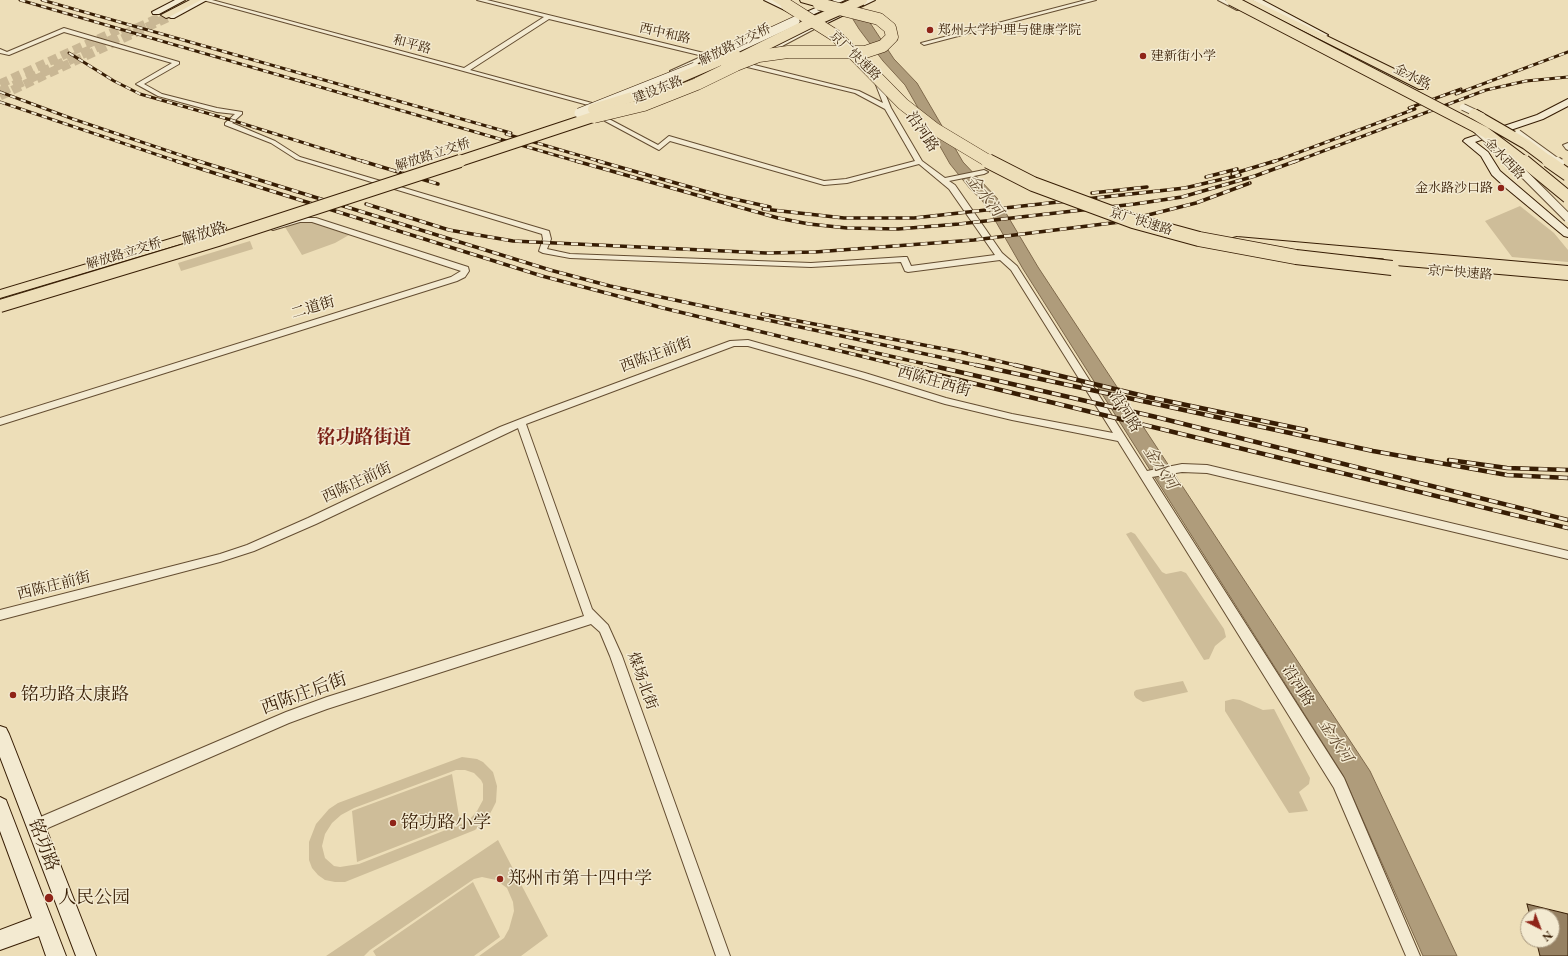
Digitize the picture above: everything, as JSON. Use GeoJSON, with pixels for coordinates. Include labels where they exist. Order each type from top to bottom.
{"type":"FeatureCollection","features":[{"type":"Feature","properties":{"kind":"highway","name":"京广快速路"},"geometry":{"type":"LineString","coordinates":[[777,0],[809,17],[836,36],[903,104],[935,129],[993,164],[1033,184],[1053,192],[1150,226],[1199,239],[1263,252],[1359,265],[1568,282]]}},
{"type":"Feature","properties":{"kind":"highway","name":"京广快速路"},"geometry":{"type":"LineString","coordinates":[[787,0],[815,15],[843,34],[911,102],[943,127],[999,160],[1039,180],[1137,216],[1235,240],[1295,251],[1356,258],[1568,275]]}},
{"type":"Feature","properties":{"kind":"highway"},"geometry":{"type":"LineString","coordinates":[[594,117],[630,109],[663,98],[754,58],[774,53],[800,51],[865,52],[883,46],[892,37],[890,28],[879,19],[805,0]]}},
{"type":"Feature","properties":{"kind":"highway"},"geometry":{"type":"LineString","coordinates":[[800,51],[826,55],[850,64],[868,76],[891,100],[956,151],[994,171],[1035,189],[1053,192]]}},
{"type":"Feature","properties":{"kind":"main road"},"geometry":{"type":"LineString","coordinates":[[164,14],[189,0]]}},
{"type":"Feature","properties":{"kind":"main road"},"geometry":{"type":"LineString","coordinates":[[164,14],[197,0]]}},
{"type":"Feature","properties":{"kind":"main road","name":"解放路立交桥"},"geometry":{"type":"LineString","coordinates":[[0,300],[666,85],[728,58],[844,0]]}},
{"type":"Feature","properties":{"kind":"main road","name":"金水路"},"geometry":{"type":"LineString","coordinates":[[1231,0],[1469,123],[1498,141],[1567,194]]}},
{"type":"Feature","properties":{"kind":"main road","name":"金水路"},"geometry":{"type":"LineString","coordinates":[[1239,0],[1493,130],[1524,152],[1567,194]]}},
{"type":"Feature","properties":{"kind":"main road"},"geometry":{"type":"LineString","coordinates":[[1246,0],[1427,89]]}},
{"type":"Feature","properties":{"kind":"main road","name":"解放路立交桥"},"geometry":{"type":"LineString","coordinates":[[0,306],[218,240],[635,104],[691,82],[810,23],[866,1]]}},
{"type":"Feature","properties":{"kind":"main road"},"geometry":{"type":"LineString","coordinates":[[1460,106],[1526,144],[1568,175]]}},
{"type":"Feature","properties":{"kind":"main road"},"geometry":{"type":"LineString","coordinates":[[0,294],[220,228]]}},
{"type":"Feature","properties":{"kind":"main road"},"geometry":{"type":"LineString","coordinates":[[1235,240],[1308,248],[1568,270]]}},
{"type":"Feature","properties":{"kind":"street"},"geometry":{"type":"LineString","coordinates":[[164,14],[182,0]]}},
{"type":"Feature","properties":{"kind":"street"},"geometry":{"type":"LineString","coordinates":[[164,14],[206,0]]}},
{"type":"Feature","properties":{"kind":"street","name":"和平路"},"geometry":{"type":"LineString","coordinates":[[206,0],[590,104],[607,120],[659,148],[669,138],[824,183],[847,181],[920,162]]}},
{"type":"Feature","properties":{"kind":"street","name":"西中和路"},"geometry":{"type":"LineString","coordinates":[[480,0],[857,92],[888,108]]}},
{"type":"Feature","properties":{"kind":"street"},"geometry":{"type":"LineString","coordinates":[[768,0],[800,18],[821,24]]}},
{"type":"Feature","properties":{"kind":"street"},"geometry":{"type":"LineString","coordinates":[[813,0],[843,11]]}},
{"type":"Feature","properties":{"kind":"street","name":"建设东路"},"geometry":{"type":"LineString","coordinates":[[590,104],[710,56],[792,19],[800,18],[844,0]]}},
{"type":"Feature","properties":{"kind":"street"},"geometry":{"type":"LineString","coordinates":[[924,43],[1093,0]]}},
{"type":"Feature","properties":{"kind":"street"},"geometry":{"type":"LineString","coordinates":[[1221,0],[1302,42],[1351,62]]}},
{"type":"Feature","properties":{"kind":"street"},"geometry":{"type":"LineString","coordinates":[[1226,0],[1335,56]]}},
{"type":"Feature","properties":{"kind":"street"},"geometry":{"type":"LineString","coordinates":[[1256,0],[1427,89]]}},
{"type":"Feature","properties":{"kind":"street","name":"建设东路"},"geometry":{"type":"LineString","coordinates":[[607,120],[666,101],[744,64],[843,11],[866,1]]}},
{"type":"Feature","properties":{"kind":"street"},"geometry":{"type":"LineString","coordinates":[[465,70],[548,17]]}},
{"type":"Feature","properties":{"kind":"street"},"geometry":{"type":"LineString","coordinates":[[579,113],[707,62],[800,18]]}},
{"type":"Feature","properties":{"kind":"street","name":"沿河路"},"geometry":{"type":"LineString","coordinates":[[821,24],[850,45],[870,65],[881,88],[888,108],[920,162],[944,180],[961,199],[1001,257],[1014,268],[1122,438],[1147,474],[1339,783],[1413,956]]}},
{"type":"Feature","properties":{"kind":"street"},"geometry":{"type":"LineString","coordinates":[[0,51],[8,54],[64,30],[178,63],[139,84],[160,95],[217,110],[240,113],[227,124],[273,142],[298,158],[546,233],[547,239],[543,251],[578,256],[811,265],[904,259],[908,269],[1001,257]]}},
{"type":"Feature","properties":{"kind":"street","name":"金水西路"},"geometry":{"type":"LineString","coordinates":[[1568,102],[1540,117],[1468,142],[1485,154],[1496,173],[1568,234]]}},
{"type":"Feature","properties":{"kind":"street"},"geometry":{"type":"LineString","coordinates":[[1460,106],[1501,124],[1531,141],[1568,169]]}},
{"type":"Feature","properties":{"kind":"street"},"geometry":{"type":"LineString","coordinates":[[1469,123],[1494,147],[1506,156],[1568,218]]}},
{"type":"Feature","properties":{"kind":"street"},"geometry":{"type":"LineString","coordinates":[[944,180],[984,172]]}},
{"type":"Feature","properties":{"kind":"street","name":"解放路"},"geometry":{"type":"LineString","coordinates":[[0,310],[300,220]]}},
{"type":"Feature","properties":{"kind":"street","name":"二道街"},"geometry":{"type":"LineString","coordinates":[[0,422],[454,279],[462,275],[465,271],[465,268],[313,220],[300,220]]}},
{"type":"Feature","properties":{"kind":"street","name":"西陈庄前街"},"geometry":{"type":"LineString","coordinates":[[0,615],[220,558],[250,548],[312,521],[521,422],[713,350],[733,343],[740,343]]}},
{"type":"Feature","properties":{"kind":"street","name":"西陈庄西街"},"geometry":{"type":"LineString","coordinates":[[740,343],[862,375],[945,401],[1012,417],[1122,438]]}},
{"type":"Feature","properties":{"kind":"street","name":"煤场北街"},"geometry":{"type":"LineString","coordinates":[[521,422],[587,612],[604,629],[616,656],[723,956]]}},
{"type":"Feature","properties":{"kind":"street"},"geometry":{"type":"LineString","coordinates":[[1147,474],[1182,468],[1207,468],[1568,555]]}},
{"type":"Feature","properties":{"kind":"street","name":"西陈庄后街"},"geometry":{"type":"LineString","coordinates":[[36,826],[286,718],[327,703],[593,618]]}},
{"type":"Feature","properties":{"kind":"street","name":"铭功路"},"geometry":{"type":"LineString","coordinates":[[0,734],[86,956]]}},
{"type":"Feature","properties":{"kind":"street","name":"铭功路"},"geometry":{"type":"LineString","coordinates":[[0,806],[56,956]]}},
{"type":"Feature","properties":{"kind":"street"},"geometry":{"type":"LineString","coordinates":[[0,940],[44,924]]}},
{"type":"Feature","properties":{"kind":"shaded area"},"geometry":{"type":"Polygon","coordinates":[[[1520,206],[1554,233],[1568,250],[1568,262],[1512,257],[1485,221],[1520,206]]]}},
{"type":"Feature","properties":{"kind":"shaded area"},"geometry":{"type":"Polygon","coordinates":[[[306,221],[349,235],[335,243],[302,255],[285,227],[306,221]]]}},
{"type":"Feature","properties":{"kind":"shaded area"},"geometry":{"type":"Polygon","coordinates":[[[250,241],[253,249],[181,271],[178,263],[250,241]]]}},
{"type":"Feature","properties":{"kind":"shaded area"},"geometry":{"type":"Polygon","coordinates":[[[1131,532],[1135,534],[1162,572],[1166,574],[1181,571],[1186,573],[1224,629],[1226,637],[1215,646],[1209,659],[1204,660],[1126,534],[1131,532]]]}},
{"type":"Feature","properties":{"kind":"shaded area"},"geometry":{"type":"Polygon","coordinates":[[[1183,681],[1188,692],[1143,702],[1134,695],[1136,690],[1183,681]]]}},
{"type":"Feature","properties":{"kind":"shaded area"},"geometry":{"type":"Polygon","coordinates":[[[1233,699],[1240,700],[1263,710],[1274,709],[1310,778],[1309,784],[1299,792],[1308,811],[1289,813],[1225,711],[1225,701],[1233,699]]]}},
{"type":"Feature","properties":{"kind":"shaded area"},"geometry":{"type":"Polygon","coordinates":[[[462,757],[477,759],[483,762],[493,772],[497,786],[496,802],[492,810],[488,817],[475,830],[345,882],[325,880],[312,868],[309,860],[309,842],[316,824],[329,809],[338,803],[462,757]],[[456,770],[354,808],[341,815],[332,823],[325,834],[322,846],[325,858],[334,866],[340,867],[359,864],[461,824],[470,819],[477,811],[483,800],[483,784],[474,773],[465,770],[456,770]]]}},
{"type":"Feature","properties":{"kind":"shaded area"},"geometry":{"type":"Polygon","coordinates":[[[452,774],[460,822],[357,862],[352,811],[452,774]]]}},
{"type":"Feature","properties":{"kind":"shaded area"},"geometry":{"type":"Polygon","coordinates":[[[498,840],[548,936],[521,956],[479,956],[504,938],[509,929],[514,911],[513,902],[507,888],[496,880],[482,877],[474,879],[370,950],[364,956],[326,956],[498,840]]]}},
{"type":"Feature","properties":{"kind":"shaded area"},"geometry":{"type":"Polygon","coordinates":[[[473,882],[500,937],[474,956],[376,956],[373,951],[473,882]]]}},
{"type":"Feature","properties":{"kind":"water","name":"金水河"},"geometry":{"type":"Polygon","coordinates":[[[841,0],[855,0],[894,59],[917,83],[963,162],[997,198],[1038,267],[1370,771],[1457,956],[1423,956],[1343,775],[1023,269],[992,215],[981,199],[971,190],[950,164],[905,85],[883,61],[859,29],[841,0]]]}},
{"type":"Feature","properties":{"kind":"building"},"geometry":{"type":"Polygon","coordinates":[[[1527,904],[1543,908],[1528,908],[1527,904]]]}},
{"type":"Feature","properties":{"kind":"building"},"geometry":{"type":"Polygon","coordinates":[[[1560,912],[1568,914],[1568,956],[1540,956],[1538,948],[1560,948],[1560,912]]]}},
{"type":"Feature","properties":{"kind":"tunnel"},"geometry":{"type":"LineString","coordinates":[[0,92],[166,15]]}},
{"type":"Feature","properties":{"kind":"tunnel"},"geometry":{"type":"LineString","coordinates":[[0,96],[171,16]]}},
{"type":"Feature","properties":{"kind":"tunnel"},"geometry":{"type":"LineString","coordinates":[[0,84],[118,30]]}},
{"type":"Feature","properties":{"kind":"railway"},"geometry":{"type":"LineString","coordinates":[[20,0],[579,162]]}},
{"type":"Feature","properties":{"kind":"railway"},"geometry":{"type":"LineString","coordinates":[[42,0],[511,133]]}},
{"type":"Feature","properties":{"kind":"railway"},"geometry":{"type":"LineString","coordinates":[[1456,94],[1568,52]]}},
{"type":"Feature","properties":{"kind":"railway"},"geometry":{"type":"LineString","coordinates":[[69,53],[114,81],[140,94],[231,120],[365,162]]}},
{"type":"Feature","properties":{"kind":"railway"},"geometry":{"type":"LineString","coordinates":[[1294,162],[1486,90],[1526,81],[1568,77]]}},
{"type":"Feature","properties":{"kind":"railway"},"geometry":{"type":"LineString","coordinates":[[1409,108],[1461,89]]}},
{"type":"Feature","properties":{"kind":"railway"},"geometry":{"type":"LineString","coordinates":[[0,92],[73,119],[198,161]]}},
{"type":"Feature","properties":{"kind":"railway"},"geometry":{"type":"LineString","coordinates":[[0,102],[176,161]]}},
{"type":"Feature","properties":{"kind":"railway"},"geometry":{"type":"LineString","coordinates":[[1273,162],[1415,109]]}},
{"type":"Feature","properties":{"kind":"railway"},"geometry":{"type":"LineString","coordinates":[[506,134],[602,162]]}},
{"type":"Feature","properties":{"kind":"railway"},"geometry":{"type":"LineString","coordinates":[[176,161],[542,276],[663,308],[902,366]]}},
{"type":"Feature","properties":{"kind":"railway"},"geometry":{"type":"LineString","coordinates":[[198,161],[550,270],[610,286],[981,366]]}},
{"type":"Feature","properties":{"kind":"railway"},"geometry":{"type":"LineString","coordinates":[[362,161],[438,184]]}},
{"type":"Feature","properties":{"kind":"railway"},"geometry":{"type":"LineString","coordinates":[[576,161],[778,218],[809,224],[847,228],[898,229],[959,224],[1135,204],[1182,197],[1255,176],[1296,161]]}},
{"type":"Feature","properties":{"kind":"railway"},"geometry":{"type":"LineString","coordinates":[[598,161],[725,197],[770,207]]}},
{"type":"Feature","properties":{"kind":"railway"},"geometry":{"type":"LineString","coordinates":[[1232,174],[1275,161]]}},
{"type":"Feature","properties":{"kind":"railway"},"geometry":{"type":"LineString","coordinates":[[1206,177],[1237,169]]}},
{"type":"Feature","properties":{"kind":"railway"},"geometry":{"type":"LineString","coordinates":[[763,209],[844,218],[914,218],[1185,188],[1240,175]]}},
{"type":"Feature","properties":{"kind":"railway"},"geometry":{"type":"LineString","coordinates":[[366,204],[449,230],[513,241],[766,253],[815,252],[974,240],[1120,222],[1196,203],[1250,183]]}},
{"type":"Feature","properties":{"kind":"railway"},"geometry":{"type":"LineString","coordinates":[[1092,193],[1147,187]]}},
{"type":"Feature","properties":{"kind":"railway"},"geometry":{"type":"LineString","coordinates":[[762,314],[960,352],[1019,366]]}},
{"type":"Feature","properties":{"kind":"railway"},"geometry":{"type":"LineString","coordinates":[[841,345],[934,366]]}},
{"type":"Feature","properties":{"kind":"railway"},"geometry":{"type":"LineString","coordinates":[[898,365],[1568,528]]}},
{"type":"Feature","properties":{"kind":"railway"},"geometry":{"type":"LineString","coordinates":[[929,365],[1156,417],[1568,520]]}},
{"type":"Feature","properties":{"kind":"railway"},"geometry":{"type":"LineString","coordinates":[[976,365],[1373,451],[1507,475],[1568,478]]}},
{"type":"Feature","properties":{"kind":"railway"},"geometry":{"type":"LineString","coordinates":[[1015,365],[1148,397],[1306,430]]}},
{"type":"Feature","properties":{"kind":"railway"},"geometry":{"type":"LineString","coordinates":[[1449,460],[1507,468],[1568,470]]}},
{"type":"Feature","properties":{"kind":"place","name":"郑州大学护理与健康学院"},"geometry":{"type":"Point","coordinates":[930,30]}},
{"type":"Feature","properties":{"kind":"place","name":"建新街小学"},"geometry":{"type":"Point","coordinates":[1143,56]}},
{"type":"Feature","properties":{"kind":"place","name":"金水路沙口路"},"geometry":{"type":"Point","coordinates":[1501,188]}},
{"type":"Feature","properties":{"kind":"place","name":"铭功路太康路"},"geometry":{"type":"Point","coordinates":[13,695]}},
{"type":"Feature","properties":{"kind":"place","name":"铭功路小学"},"geometry":{"type":"Point","coordinates":[393,823]}},
{"type":"Feature","properties":{"kind":"place","name":"郑州市第十四中学"},"geometry":{"type":"Point","coordinates":[500,879]}},
{"type":"Feature","properties":{"kind":"place","name":"人民公园"},"geometry":{"type":"Point","coordinates":[49,898]}},
{"type":"Feature","properties":{"kind":"district","name":"铭功路街道"},"geometry":{"type":"Point","coordinates":[364,438]}}]}
